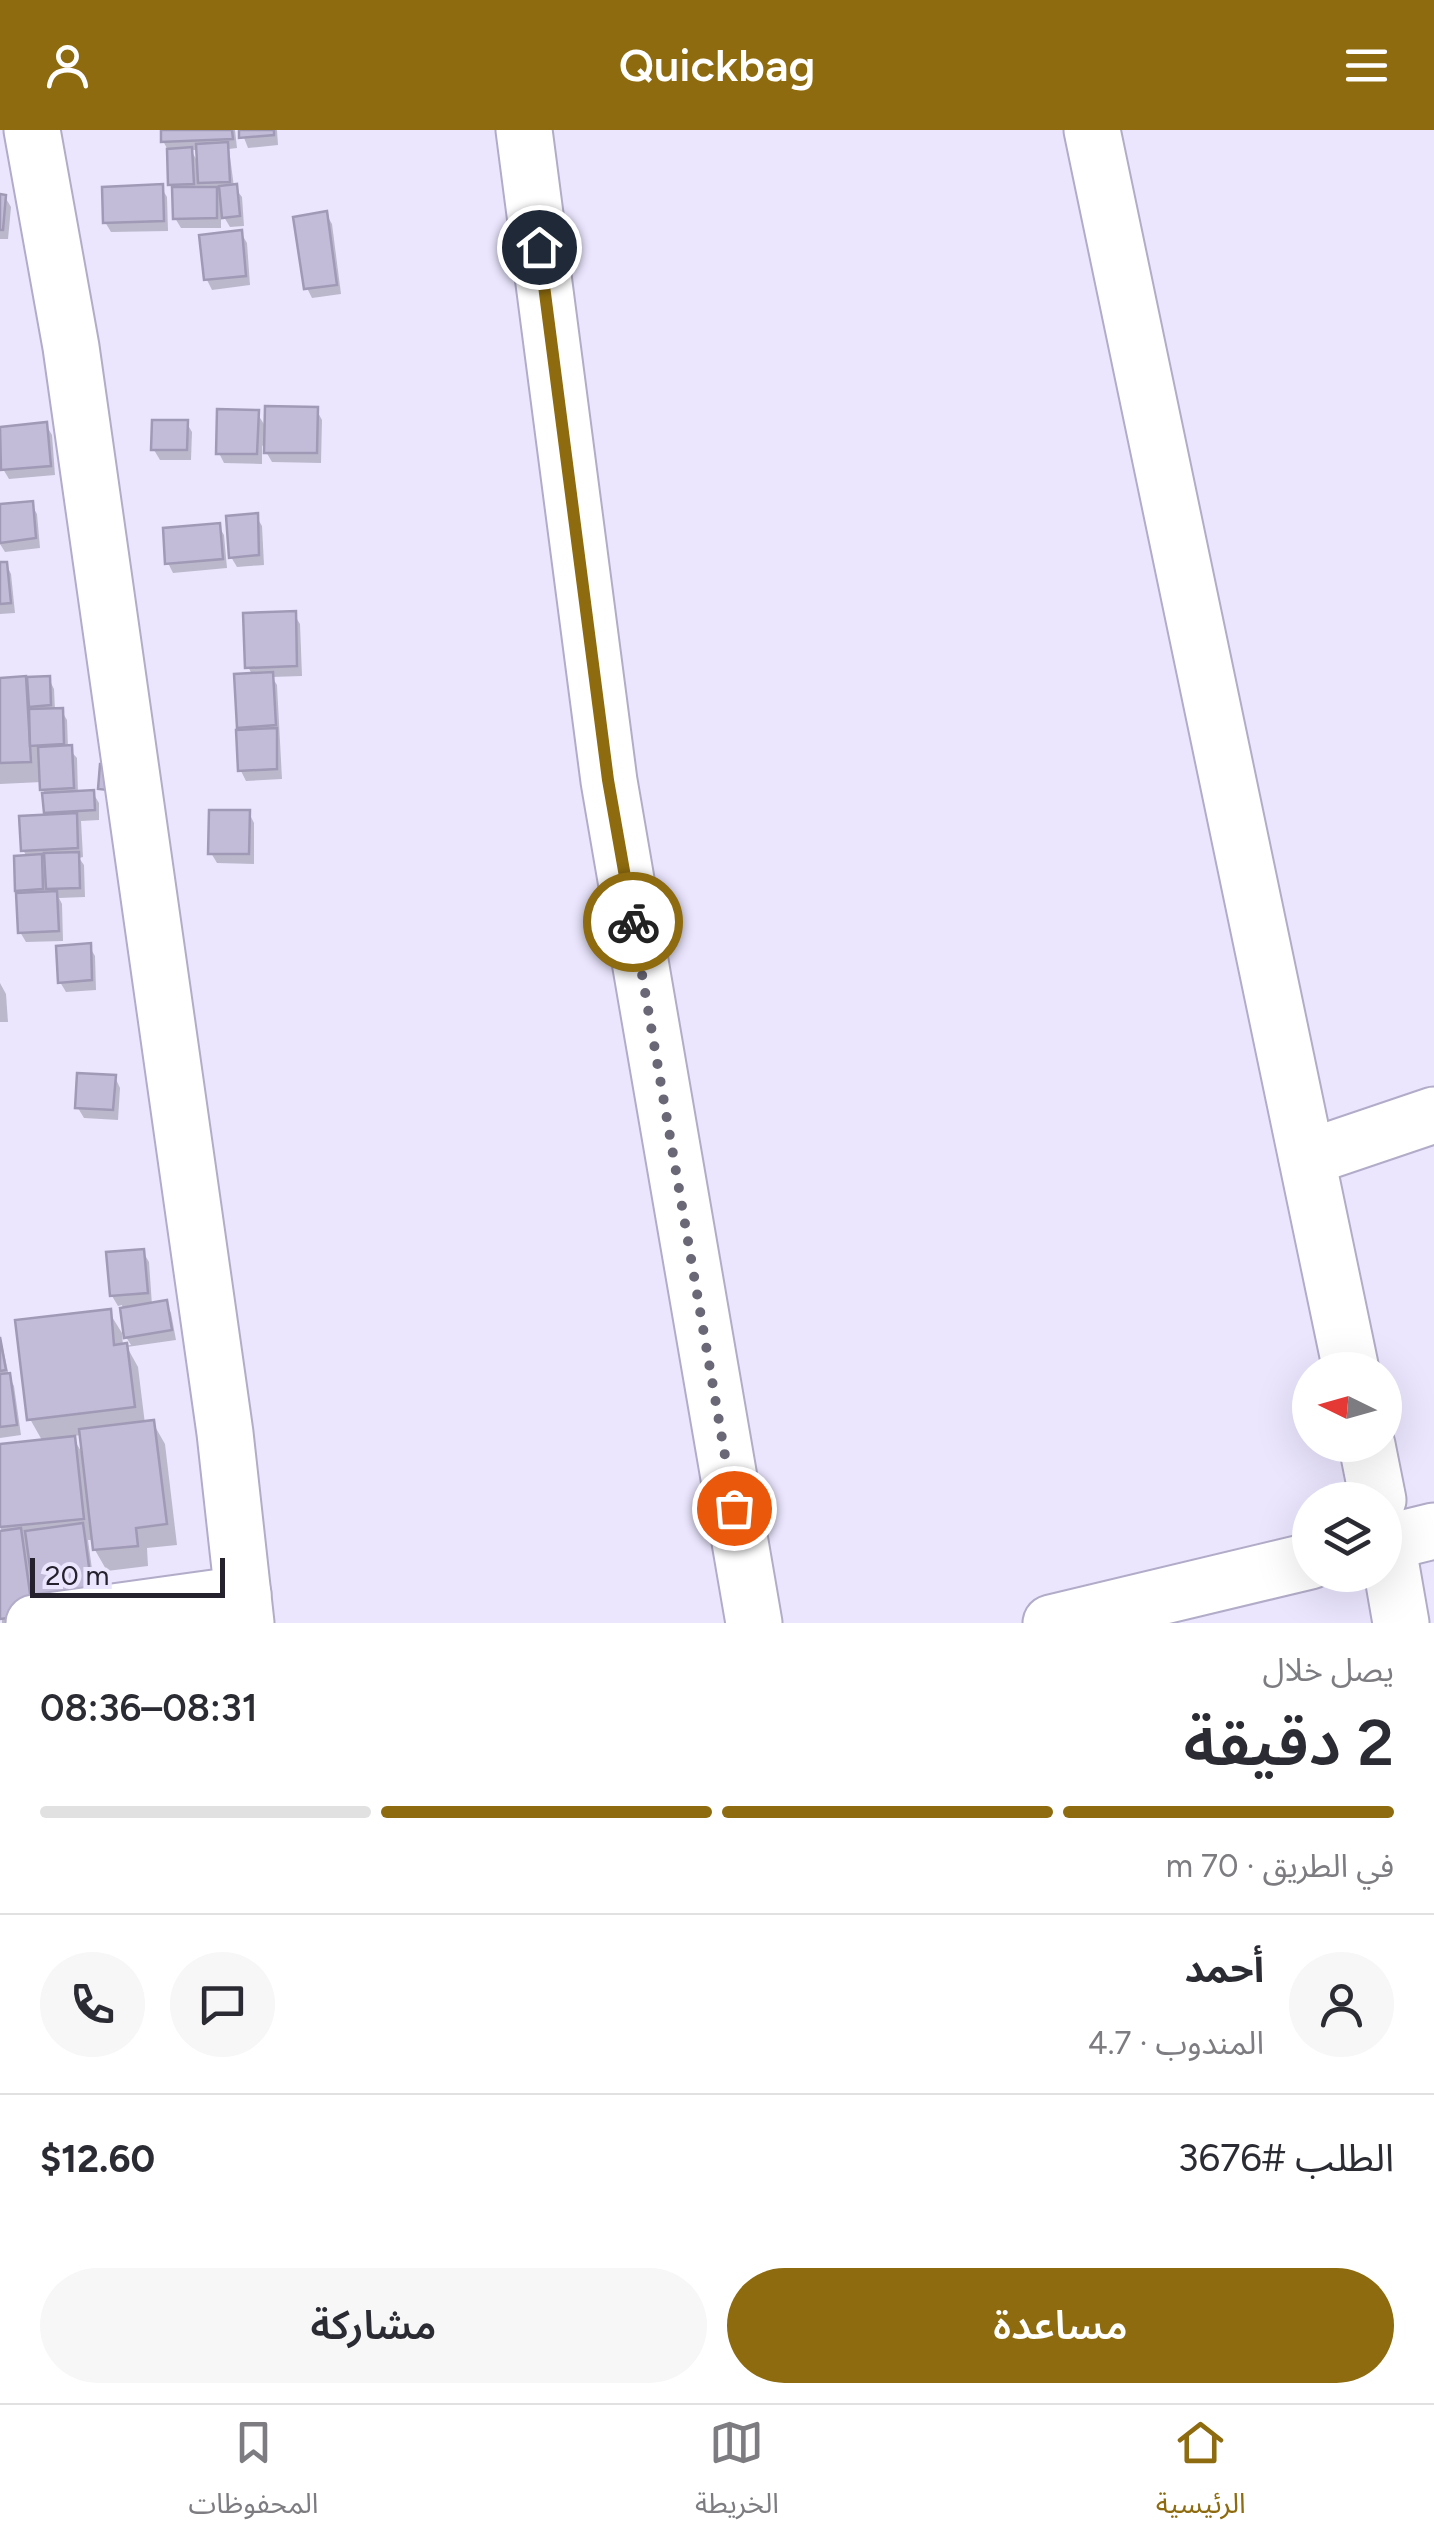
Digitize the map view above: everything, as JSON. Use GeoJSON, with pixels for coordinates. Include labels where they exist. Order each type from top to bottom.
{"type":"FeatureCollection","features":[{"type":"Feature","properties":{"kind":"street"},"geometry":{"type":"LineString","coordinates":[[32,130],[77,386],[225,1432],[245,1609],[34,1623]]}},
{"type":"Feature","properties":{"kind":"street"},"geometry":{"type":"LineString","coordinates":[[524,130],[608,780],[754,1623]]}},
{"type":"Feature","properties":{"kind":"street"},"geometry":{"type":"LineString","coordinates":[[1092,130],[1347,1352]]}},
{"type":"Feature","properties":{"kind":"street"},"geometry":{"type":"LineString","coordinates":[[1307,1158],[1434,1115]]}},
{"type":"Feature","properties":{"kind":"street"},"geometry":{"type":"LineString","coordinates":[[1051,1623],[1292,1565]]}},
{"type":"Feature","properties":{"kind":"street"},"geometry":{"type":"LineString","coordinates":[[1399,1592],[1401,1623]]}},
{"type":"Feature","properties":{"kind":"building"},"geometry":{"type":"Polygon","coordinates":[[[161,130],[232,130],[233,139],[161,142],[161,130]]]}},
{"type":"Feature","properties":{"kind":"building"},"geometry":{"type":"Polygon","coordinates":[[[239,130],[274,130],[274,135],[239,138],[239,130]]]}},
{"type":"Feature","properties":{"kind":"building"},"geometry":{"type":"Polygon","coordinates":[[[228,142],[230,182],[198,183],[196,144],[228,142]]]}},
{"type":"Feature","properties":{"kind":"building"},"geometry":{"type":"Polygon","coordinates":[[[192,147],[194,184],[168,185],[167,149],[192,147]]]}},
{"type":"Feature","properties":{"kind":"building"},"geometry":{"type":"Polygon","coordinates":[[[163,184],[164,221],[103,223],[102,187],[163,184]]]}},
{"type":"Feature","properties":{"kind":"building"},"geometry":{"type":"Polygon","coordinates":[[[237,184],[240,216],[222,218],[219,186],[237,184]]]}},
{"type":"Feature","properties":{"kind":"building"},"geometry":{"type":"Polygon","coordinates":[[[172,187],[217,187],[217,218],[173,219],[172,187]]]}},
{"type":"Feature","properties":{"kind":"building"},"geometry":{"type":"Polygon","coordinates":[[[0,194],[6,195],[3,230],[0,230],[0,194]]]}},
{"type":"Feature","properties":{"kind":"building"},"geometry":{"type":"Polygon","coordinates":[[[327,211],[337,285],[304,289],[293,217],[327,211]]]}},
{"type":"Feature","properties":{"kind":"building"},"geometry":{"type":"Polygon","coordinates":[[[242,230],[246,276],[204,280],[199,235],[242,230]]]}},
{"type":"Feature","properties":{"kind":"building"},"geometry":{"type":"Polygon","coordinates":[[[265,406],[318,407],[317,453],[264,453],[265,406]]]}},
{"type":"Feature","properties":{"kind":"building"},"geometry":{"type":"Polygon","coordinates":[[[217,409],[259,410],[257,454],[216,454],[217,409]]]}},
{"type":"Feature","properties":{"kind":"building"},"geometry":{"type":"Polygon","coordinates":[[[152,420],[188,420],[187,450],[151,450],[152,420]]]}},
{"type":"Feature","properties":{"kind":"building"},"geometry":{"type":"Polygon","coordinates":[[[47,422],[51,466],[1,470],[0,427],[47,422]]]}},
{"type":"Feature","properties":{"kind":"building"},"geometry":{"type":"Polygon","coordinates":[[[33,501],[36,538],[0,543],[0,504],[33,501]]]}},
{"type":"Feature","properties":{"kind":"building"},"geometry":{"type":"Polygon","coordinates":[[[258,513],[259,555],[229,558],[226,516],[258,513]]]}},
{"type":"Feature","properties":{"kind":"building"},"geometry":{"type":"Polygon","coordinates":[[[220,523],[223,559],[165,564],[163,528],[220,523]]]}},
{"type":"Feature","properties":{"kind":"building"},"geometry":{"type":"Polygon","coordinates":[[[0,562],[7,562],[11,603],[0,604],[0,562]]]}},
{"type":"Feature","properties":{"kind":"building"},"geometry":{"type":"Polygon","coordinates":[[[296,611],[297,666],[245,668],[243,613],[296,611]]]}},
{"type":"Feature","properties":{"kind":"building"},"geometry":{"type":"Polygon","coordinates":[[[273,672],[276,725],[237,728],[234,674],[273,672]]]}},
{"type":"Feature","properties":{"kind":"building"},"geometry":{"type":"Polygon","coordinates":[[[26,676],[31,762],[0,763],[0,678],[26,676]]]}},
{"type":"Feature","properties":{"kind":"building"},"geometry":{"type":"Polygon","coordinates":[[[50,676],[51,705],[29,707],[27,677],[50,676]]]}},
{"type":"Feature","properties":{"kind":"building"},"geometry":{"type":"Polygon","coordinates":[[[63,708],[64,744],[30,746],[29,709],[63,708]]]}},
{"type":"Feature","properties":{"kind":"building"},"geometry":{"type":"Polygon","coordinates":[[[277,728],[277,769],[238,771],[236,730],[277,728]]]}},
{"type":"Feature","properties":{"kind":"building"},"geometry":{"type":"Polygon","coordinates":[[[72,745],[74,788],[40,790],[38,747],[72,745]]]}},
{"type":"Feature","properties":{"kind":"building"},"geometry":{"type":"Polygon","coordinates":[[[100,764],[120,766],[118,791],[98,789],[100,764]]]}},
{"type":"Feature","properties":{"kind":"building"},"geometry":{"type":"Polygon","coordinates":[[[94,790],[95,810],[44,813],[42,793],[94,790]]]}},
{"type":"Feature","properties":{"kind":"building"},"geometry":{"type":"Polygon","coordinates":[[[209,810],[250,810],[249,854],[208,854],[209,810]]]}},
{"type":"Feature","properties":{"kind":"building"},"geometry":{"type":"Polygon","coordinates":[[[77,813],[78,848],[21,851],[19,816],[77,813]]]}},
{"type":"Feature","properties":{"kind":"building"},"geometry":{"type":"Polygon","coordinates":[[[79,852],[80,888],[46,889],[44,853],[79,852]]]}},
{"type":"Feature","properties":{"kind":"building"},"geometry":{"type":"Polygon","coordinates":[[[42,854],[43,889],[15,891],[14,856],[42,854]]]}},
{"type":"Feature","properties":{"kind":"building"},"geometry":{"type":"Polygon","coordinates":[[[57,891],[59,931],[18,933],[16,893],[57,891]]]}},
{"type":"Feature","properties":{"kind":"building"},"geometry":{"type":"Polygon","coordinates":[[[91,943],[92,980],[58,983],[56,946],[91,943]]]}},
{"type":"Feature","properties":{"kind":"building"},"geometry":{"type":"Polygon","coordinates":[[[77,1073],[116,1075],[113,1110],[75,1108],[77,1073]]]}},
{"type":"Feature","properties":{"kind":"building"},"geometry":{"type":"Polygon","coordinates":[[[144,1249],[148,1293],[110,1296],[106,1252],[144,1249]]]}},
{"type":"Feature","properties":{"kind":"building"},"geometry":{"type":"Polygon","coordinates":[[[167,1300],[172,1330],[124,1338],[120,1308],[167,1300]]]}},
{"type":"Feature","properties":{"kind":"building"},"geometry":{"type":"Polygon","coordinates":[[[111,1309],[114,1345],[127,1343],[135,1407],[27,1420],[15,1320],[111,1309]]]}},
{"type":"Feature","properties":{"kind":"building"},"geometry":{"type":"Polygon","coordinates":[[[0,1337],[6,1370],[0,1371],[0,1337]]]}},
{"type":"Feature","properties":{"kind":"building"},"geometry":{"type":"Polygon","coordinates":[[[10,1373],[17,1425],[0,1427],[0,1374],[10,1373]]]}},
{"type":"Feature","properties":{"kind":"building"},"geometry":{"type":"Polygon","coordinates":[[[154,1420],[167,1524],[136,1528],[138,1546],[93,1550],[79,1429],[154,1420]]]}},
{"type":"Feature","properties":{"kind":"building"},"geometry":{"type":"Polygon","coordinates":[[[75,1436],[84,1519],[0,1527],[0,1444],[75,1436]]]}},
{"type":"Feature","properties":{"kind":"building"},"geometry":{"type":"Polygon","coordinates":[[[83,1523],[94,1603],[36,1611],[25,1531],[83,1523]]]}},
{"type":"Feature","properties":{"kind":"building"},"geometry":{"type":"Polygon","coordinates":[[[21,1528],[33,1615],[0,1619],[0,1531],[21,1528]]]}},
{"type":"Feature","properties":{"kind":"way so far"},"geometry":{"type":"LineString","coordinates":[[633,922],[734,1508]]}},
{"type":"Feature","properties":{"kind":"route"},"geometry":{"type":"LineString","coordinates":[[539,247],[608,780],[633,922]]}}]}
